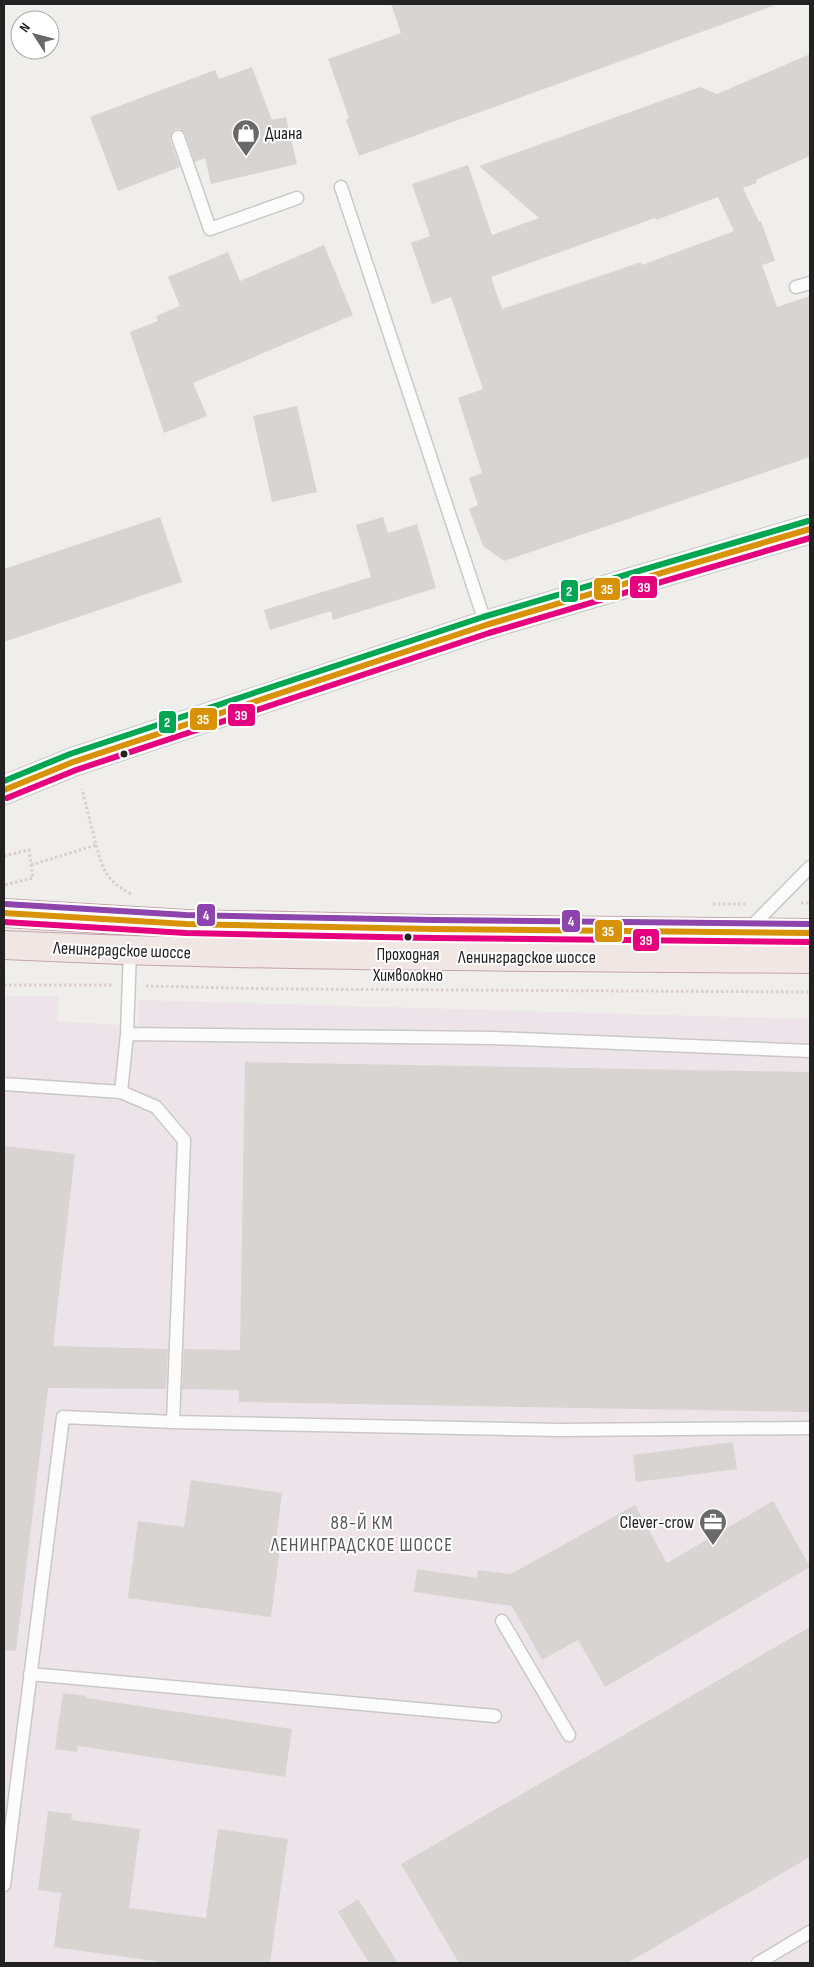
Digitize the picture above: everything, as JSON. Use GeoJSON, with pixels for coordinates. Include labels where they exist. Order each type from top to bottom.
{"type":"FeatureCollection","features":[{"type":"Feature","properties":{"kind":"highway","name":"Ленинградское шоссе"},"geometry":{"type":"LineString","coordinates":[[4,913],[186,924],[810,933]]}},
{"type":"Feature","properties":{"kind":"highway","name":"Ленинградское шоссе"},"geometry":{"type":"LineString","coordinates":[[4,945],[130,951],[393,956],[810,959]]}},
{"type":"Feature","properties":{"kind":"street"},"geometry":{"type":"LineString","coordinates":[[4,790],[74,762],[486,625],[810,529]]}},
{"type":"Feature","properties":{"kind":"lane"},"geometry":{"type":"LineString","coordinates":[[178,137],[210,229],[298,198]]}},
{"type":"Feature","properties":{"kind":"lane"},"geometry":{"type":"LineString","coordinates":[[341,187],[486,625]]}},
{"type":"Feature","properties":{"kind":"lane"},"geometry":{"type":"LineString","coordinates":[[796,287],[810,283]]}},
{"type":"Feature","properties":{"kind":"lane"},"geometry":{"type":"LineString","coordinates":[[745,933],[810,867]]}},
{"type":"Feature","properties":{"kind":"lane"},"geometry":{"type":"LineString","coordinates":[[122,1092],[127,1034],[130,951]]}},
{"type":"Feature","properties":{"kind":"lane"},"geometry":{"type":"LineString","coordinates":[[127,1034],[494,1038],[810,1050]]}},
{"type":"Feature","properties":{"kind":"lane"},"geometry":{"type":"LineString","coordinates":[[4,1084],[122,1092],[156,1107],[184,1140],[173,1422]]}},
{"type":"Feature","properties":{"kind":"lane"},"geometry":{"type":"LineString","coordinates":[[4,1885],[63,1417],[173,1422],[560,1430],[810,1428]]}},
{"type":"Feature","properties":{"kind":"lane"},"geometry":{"type":"LineString","coordinates":[[502,1621],[568,1734]]}},
{"type":"Feature","properties":{"kind":"lane"},"geometry":{"type":"LineString","coordinates":[[30,1674],[495,1716]]}},
{"type":"Feature","properties":{"kind":"lane"},"geometry":{"type":"LineString","coordinates":[[758,1963],[810,1932]]}},
{"type":"Feature","properties":{"kind":"path"},"geometry":{"type":"LineString","coordinates":[[82,789],[103,869],[115,885],[136,896]]}},
{"type":"Feature","properties":{"kind":"path"},"geometry":{"type":"LineString","coordinates":[[32,865],[96,845]]}},
{"type":"Feature","properties":{"kind":"path"},"geometry":{"type":"LineString","coordinates":[[4,856],[29,850],[33,878],[4,885]]}},
{"type":"Feature","properties":{"kind":"path"},"geometry":{"type":"LineString","coordinates":[[708,904],[810,903]]}},
{"type":"Feature","properties":{"kind":"path"},"geometry":{"type":"LineString","coordinates":[[4,985],[129,985],[289,989],[810,992]]}},
{"type":"Feature","properties":{"kind":"shaded area"},"geometry":{"type":"Polygon","coordinates":[[[4,996],[59,996],[57,1021],[138,1026],[139,1000],[810,1019],[810,1963],[4,1963],[4,996]]]}},
{"type":"Feature","properties":{"kind":"building"},"geometry":{"type":"Polygon","coordinates":[[[391,4],[773,4],[773,6],[359,156],[346,120],[349,118],[328,59],[401,33],[391,4]]]}},
{"type":"Feature","properties":{"kind":"building"},"geometry":{"type":"Polygon","coordinates":[[[810,54],[810,156],[756,180],[757,183],[743,188],[759,222],[761,221],[775,261],[762,265],[777,307],[810,296],[810,457],[504,561],[483,546],[469,509],[478,505],[469,478],[482,473],[458,398],[483,389],[451,297],[432,304],[411,243],[430,236],[412,184],[468,165],[492,235],[539,218],[479,166],[700,87],[717,94],[810,54]],[[718,197],[491,277],[502,309],[641,262],[642,265],[734,231],[718,197]]]}},
{"type":"Feature","properties":{"kind":"building"},"geometry":{"type":"Polygon","coordinates":[[[252,67],[272,120],[286,117],[297,164],[211,184],[205,158],[195,162],[185,134],[180,129],[176,129],[172,132],[170,139],[180,167],[118,191],[90,117],[215,70],[219,79],[252,67]]]}},
{"type":"Feature","properties":{"kind":"building"},"geometry":{"type":"Polygon","coordinates":[[[324,245],[353,315],[193,383],[207,416],[164,433],[130,332],[158,321],[156,316],[180,306],[168,277],[228,252],[240,281],[324,245]]]}},
{"type":"Feature","properties":{"kind":"building"},"geometry":{"type":"Polygon","coordinates":[[[297,406],[317,492],[272,502],[253,416],[297,406]]]}},
{"type":"Feature","properties":{"kind":"building"},"geometry":{"type":"Polygon","coordinates":[[[160,517],[182,582],[4,642],[4,569],[160,517]]]}},
{"type":"Feature","properties":{"kind":"building"},"geometry":{"type":"Polygon","coordinates":[[[383,517],[388,533],[417,524],[436,588],[333,620],[331,611],[270,630],[264,610],[371,577],[356,525],[383,517]]]}},
{"type":"Feature","properties":{"kind":"building"},"geometry":{"type":"Polygon","coordinates":[[[245,1062],[810,1072],[810,1412],[239,1402],[239,1390],[182,1389],[184,1349],[240,1350],[245,1062]]]}},
{"type":"Feature","properties":{"kind":"building"},"geometry":{"type":"Polygon","coordinates":[[[4,1146],[75,1154],[53,1346],[168,1349],[166,1389],[48,1388],[16,1651],[4,1650],[4,1146]]]}},
{"type":"Feature","properties":{"kind":"building"},"geometry":{"type":"Polygon","coordinates":[[[733,1442],[737,1469],[636,1482],[633,1455],[733,1442]]]}},
{"type":"Feature","properties":{"kind":"building"},"geometry":{"type":"Polygon","coordinates":[[[191,1480],[282,1493],[276,1540],[281,1540],[271,1617],[128,1598],[138,1521],[184,1527],[191,1480]]]}},
{"type":"Feature","properties":{"kind":"building"},"geometry":{"type":"Polygon","coordinates":[[[773,1501],[810,1567],[605,1687],[578,1640],[542,1660],[512,1606],[414,1592],[417,1569],[477,1578],[478,1570],[511,1574],[635,1505],[667,1563],[773,1501]]]}},
{"type":"Feature","properties":{"kind":"building"},"geometry":{"type":"Polygon","coordinates":[[[810,1627],[810,1857],[627,1963],[459,1963],[401,1864],[810,1627]]]}},
{"type":"Feature","properties":{"kind":"building"},"geometry":{"type":"Polygon","coordinates":[[[63,1693],[292,1729],[285,1777],[78,1746],[77,1752],[55,1749],[63,1693]]]}},
{"type":"Feature","properties":{"kind":"building"},"geometry":{"type":"Polygon","coordinates":[[[48,1811],[72,1814],[71,1820],[140,1829],[129,1908],[206,1918],[218,1829],[288,1839],[270,1963],[169,1963],[54,1947],[61,1893],[38,1890],[48,1811]]]}},
{"type":"Feature","properties":{"kind":"building"},"geometry":{"type":"Polygon","coordinates":[[[358,1899],[398,1963],[369,1963],[338,1912],[358,1899]]]}},
{"type":"Feature","properties":{"kind":"transit line","name":"2"},"geometry":{"type":"LineString","coordinates":[[4,781],[70,754],[483,617],[808,521]]}},
{"type":"Feature","properties":{"kind":"transit line","name":"35"},"geometry":{"type":"LineString","coordinates":[[4,790],[73,762],[486,625],[810,529]]}},
{"type":"Feature","properties":{"kind":"transit line","name":"39"},"geometry":{"type":"LineString","coordinates":[[7,798],[76,770],[489,633],[810,538]]}},
{"type":"Feature","properties":{"kind":"transit line","name":"4"},"geometry":{"type":"LineString","coordinates":[[5,904],[186,915],[810,924]]}},
{"type":"Feature","properties":{"kind":"transit line","name":"35"},"geometry":{"type":"LineString","coordinates":[[4,913],[186,924],[810,933]]}},
{"type":"Feature","properties":{"kind":"transit line","name":"39"},"geometry":{"type":"LineString","coordinates":[[4,922],[186,933],[810,942]]}},
{"type":"Feature","properties":{"kind":"place","name":"Диана"},"geometry":{"type":"Point","coordinates":[246,157]}},
{"type":"Feature","properties":{"kind":"place","name":"Проходная Химволокно"},"geometry":{"type":"Point","coordinates":[408,937]}},
{"type":"Feature","properties":{"kind":"place","name":"Clever-crow"},"geometry":{"type":"Point","coordinates":[713,1546]}},
{"type":"Feature","properties":{"kind":"district","name":"88-Й КМ ЛЕНИНГРАДСКОЕ ШОССЕ"},"geometry":{"type":"Point","coordinates":[362,1533]}}]}
